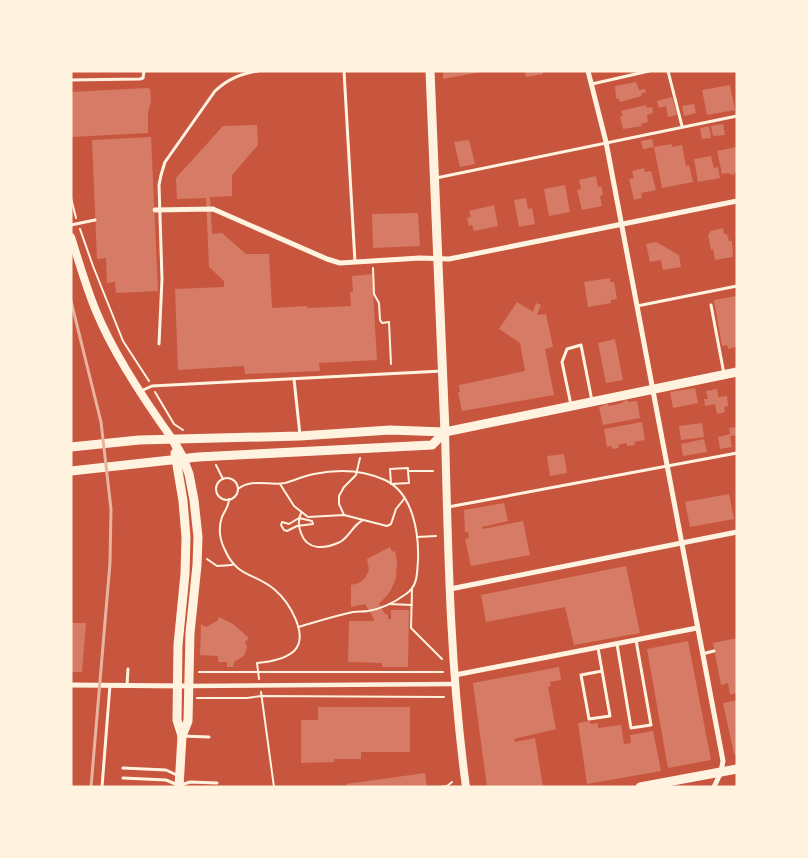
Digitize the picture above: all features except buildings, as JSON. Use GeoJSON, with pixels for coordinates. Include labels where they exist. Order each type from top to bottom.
{"type":"FeatureCollection","features":[{"type":"Feature","properties":{"kind":"main road"},"geometry":{"type":"LineString","coordinates":[[72,471],[180,458],[432,446],[445,432],[430,71]]}},
{"type":"Feature","properties":{"kind":"main road"},"geometry":{"type":"LineString","coordinates":[[71,447],[139,440],[300,436],[390,430],[445,432],[737,372]]}},
{"type":"Feature","properties":{"kind":"main road"},"geometry":{"type":"LineString","coordinates":[[173,440],[193,491],[198,537],[190,633],[188,721],[182,736],[178,784]]}},
{"type":"Feature","properties":{"kind":"main road"},"geometry":{"type":"LineString","coordinates":[[180,458],[186,537],[185,574],[179,624],[177,686],[177,720],[182,736]]}},
{"type":"Feature","properties":{"kind":"main road"},"geometry":{"type":"LineString","coordinates":[[640,787],[737,769]]}},
{"type":"Feature","properties":{"kind":"street"},"geometry":{"type":"LineString","coordinates":[[588,71],[606,142],[723,760],[721,772],[714,787]]}},
{"type":"Feature","properties":{"kind":"street"},"geometry":{"type":"LineString","coordinates":[[157,210],[213,208],[340,263],[420,258],[449,259],[737,201]]}},
{"type":"Feature","properties":{"kind":"street"},"geometry":{"type":"LineString","coordinates":[[71,237],[100,320],[119,358],[173,440]]}},
{"type":"Feature","properties":{"kind":"street"},"geometry":{"type":"LineString","coordinates":[[445,432],[455,684],[466,787]]}},
{"type":"Feature","properties":{"kind":"street"},"geometry":{"type":"LineString","coordinates":[[450,589],[737,532]]}},
{"type":"Feature","properties":{"kind":"street"},"geometry":{"type":"LineString","coordinates":[[455,675],[697,628]]}},
{"type":"Feature","properties":{"kind":"street"},"geometry":{"type":"LineString","coordinates":[[71,685],[455,684]]}},
{"type":"Feature","properties":{"kind":"lane"},"geometry":{"type":"LineString","coordinates":[[71,80],[140,79],[143,78],[144,71]]}},
{"type":"Feature","properties":{"kind":"lane"},"geometry":{"type":"LineString","coordinates":[[159,344],[162,279],[157,210],[161,175],[165,162],[215,91],[225,82],[238,76],[258,71]]}},
{"type":"Feature","properties":{"kind":"lane"},"geometry":{"type":"LineString","coordinates":[[344,71],[355,262]]}},
{"type":"Feature","properties":{"kind":"lane"},"geometry":{"type":"LineString","coordinates":[[592,84],[649,71]]}},
{"type":"Feature","properties":{"kind":"lane"},"geometry":{"type":"LineString","coordinates":[[668,71],[682,127]]}},
{"type":"Feature","properties":{"kind":"lane"},"geometry":{"type":"LineString","coordinates":[[435,178],[737,116]]}},
{"type":"Feature","properties":{"kind":"lane"},"geometry":{"type":"LineString","coordinates":[[71,225],[95,220]]}},
{"type":"Feature","properties":{"kind":"lane"},"geometry":{"type":"LineString","coordinates":[[636,306],[737,286]]}},
{"type":"Feature","properties":{"kind":"lane"},"geometry":{"type":"LineString","coordinates":[[711,305],[724,375]]}},
{"type":"Feature","properties":{"kind":"lane"},"geometry":{"type":"LineString","coordinates":[[572,405],[562,362],[567,349],[581,345],[592,401]]}},
{"type":"Feature","properties":{"kind":"lane"},"geometry":{"type":"LineString","coordinates":[[141,391],[152,386],[443,371]]}},
{"type":"Feature","properties":{"kind":"lane"},"geometry":{"type":"LineString","coordinates":[[294,378],[300,436]]}},
{"type":"Feature","properties":{"kind":"lane"},"geometry":{"type":"LineString","coordinates":[[448,508],[737,453]]}},
{"type":"Feature","properties":{"kind":"lane"},"geometry":{"type":"LineString","coordinates":[[617,643],[631,728],[651,725],[636,640]]}},
{"type":"Feature","properties":{"kind":"lane"},"geometry":{"type":"LineString","coordinates":[[598,647],[610,716],[589,719],[581,675],[602,671]]}},
{"type":"Feature","properties":{"kind":"lane"},"geometry":{"type":"LineString","coordinates":[[702,654],[714,652]]}},
{"type":"Feature","properties":{"kind":"lane"},"geometry":{"type":"LineString","coordinates":[[127,686],[128,669]]}},
{"type":"Feature","properties":{"kind":"lane"},"geometry":{"type":"LineString","coordinates":[[102,787],[110,686]]}},
{"type":"Feature","properties":{"kind":"lane"},"geometry":{"type":"LineString","coordinates":[[182,736],[209,737]]}},
{"type":"Feature","properties":{"kind":"lane"},"geometry":{"type":"LineString","coordinates":[[123,768],[166,770],[178,784]]}},
{"type":"Feature","properties":{"kind":"lane"},"geometry":{"type":"LineString","coordinates":[[123,778],[166,780],[178,784],[190,782],[217,783]]}},
{"type":"Feature","properties":{"kind":"path"},"geometry":{"type":"LineString","coordinates":[[71,198],[93,266],[123,341],[174,424],[182,429]]}},
{"type":"Feature","properties":{"kind":"path"},"geometry":{"type":"LineString","coordinates":[[373,268],[374,294],[379,302],[380,320],[382,323],[388,322],[390,364]]}},
{"type":"Feature","properties":{"kind":"path"},"geometry":{"type":"LineString","coordinates":[[344,515],[339,504],[339,496],[357,472],[361,456]]}},
{"type":"Feature","properties":{"kind":"path"},"geometry":{"type":"LineString","coordinates":[[214,462],[223,479]]}},
{"type":"Feature","properties":{"kind":"path"},"geometry":{"type":"LineString","coordinates":[[408,468],[409,483],[391,484],[390,469],[408,468]]}},
{"type":"Feature","properties":{"kind":"path"},"geometry":{"type":"LineString","coordinates":[[274,787],[258,663],[275,660],[295,650],[299,642],[298,627],[290,609],[275,590],[261,580],[244,574],[233,564],[225,550],[220,531],[220,522],[229,499],[243,485],[252,483],[280,484],[320,473],[344,470],[357,472],[391,484],[404,499],[413,519],[417,537],[417,576],[412,589],[411,628],[442,659]]}},
{"type":"Feature","properties":{"kind":"path"},"geometry":{"type":"LineString","coordinates":[[408,471],[433,471]]}},
{"type":"Feature","properties":{"kind":"path"},"geometry":{"type":"LineString","coordinates":[[223,479],[233,480],[238,489]]}},
{"type":"Feature","properties":{"kind":"path"},"geometry":{"type":"LineString","coordinates":[[223,479],[218,484],[216,490],[220,496],[229,499]]}},
{"type":"Feature","properties":{"kind":"path"},"geometry":{"type":"LineString","coordinates":[[280,484],[291,502],[301,513],[312,518],[344,515],[383,526],[389,525],[396,509],[404,499]]}},
{"type":"Feature","properties":{"kind":"path"},"geometry":{"type":"LineString","coordinates":[[301,513],[299,526],[303,538],[308,544],[315,547],[334,544],[344,539],[354,525],[363,520]]}},
{"type":"Feature","properties":{"kind":"path"},"geometry":{"type":"LineString","coordinates":[[299,518],[312,521],[313,523],[286,531],[281,524],[283,522],[290,524],[299,518]]}},
{"type":"Feature","properties":{"kind":"path"},"geometry":{"type":"LineString","coordinates":[[417,537],[436,536]]}},
{"type":"Feature","properties":{"kind":"path"},"geometry":{"type":"LineString","coordinates":[[205,557],[217,566],[233,564]]}},
{"type":"Feature","properties":{"kind":"path"},"geometry":{"type":"LineString","coordinates":[[298,627],[354,612],[375,609],[400,598],[412,589]]}},
{"type":"Feature","properties":{"kind":"path"},"geometry":{"type":"LineString","coordinates":[[388,604],[412,605]]}},
{"type":"Feature","properties":{"kind":"path"},"geometry":{"type":"LineString","coordinates":[[196,672],[443,672]]}},
{"type":"Feature","properties":{"kind":"path"},"geometry":{"type":"LineString","coordinates":[[196,698],[247,698],[262,696],[444,697]]}},
{"type":"Feature","properties":{"kind":"path"},"geometry":{"type":"LineString","coordinates":[[440,787],[447,786],[452,782]]}},
{"type":"Feature","properties":{"kind":"railway"},"geometry":{"type":"LineString","coordinates":[[71,301],[101,422],[111,509],[110,563],[91,787]]}}]}
